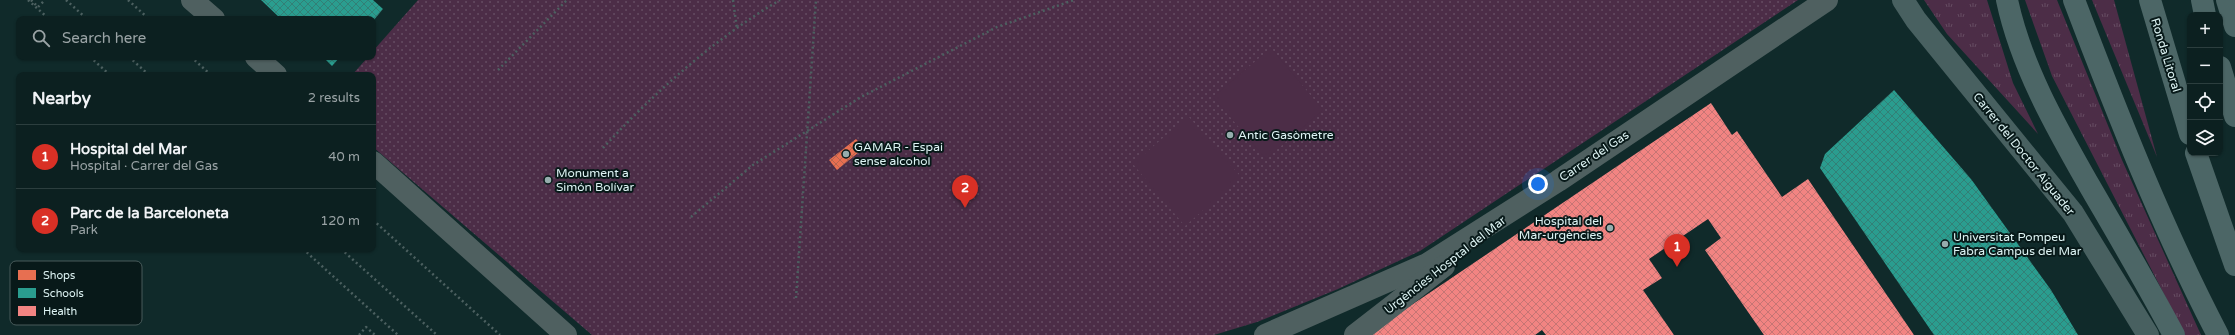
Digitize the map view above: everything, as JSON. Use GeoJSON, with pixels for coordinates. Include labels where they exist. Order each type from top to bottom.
{"type":"FeatureCollection","features":[{"type":"Feature","properties":{"kind":"highway"},"geometry":{"type":"LineString","coordinates":[[2007,0],[2011,19],[2035,84],[2075,160],[2174,335]]}},
{"type":"Feature","properties":{"kind":"highway"},"geometry":{"type":"LineString","coordinates":[[2074,0],[2127,133],[2193,287],[2218,335]]}},
{"type":"Feature","properties":{"kind":"highway","name":"Ronda Litoral"},"geometry":{"type":"LineString","coordinates":[[2150,0],[2187,124]]}},
{"type":"Feature","properties":{"kind":"highway"},"geometry":{"type":"LineString","coordinates":[[2202,0],[2204,12]]}},
{"type":"Feature","properties":{"kind":"highway"},"geometry":{"type":"LineString","coordinates":[[2227,0],[2235,26]]}},
{"type":"Feature","properties":{"kind":"highway"},"geometry":{"type":"LineString","coordinates":[[2223,77],[2235,116]]}},
{"type":"Feature","properties":{"kind":"highway"},"geometry":{"type":"LineString","coordinates":[[2197,156],[2235,265]]}},
{"type":"Feature","properties":{"kind":"main road","name":"Carrer del Doctor Aiguader"},"geometry":{"type":"LineString","coordinates":[[1903,0],[1916,20],[2073,213],[2148,335]]}},
{"type":"Feature","properties":{"kind":"street"},"geometry":{"type":"LineString","coordinates":[[192,0],[211,16]]}},
{"type":"Feature","properties":{"kind":"street","name":"Carrer del Gas"},"geometry":{"type":"LineString","coordinates":[[1265,335],[1427,264],[1536,195],[1827,0]]}},
{"type":"Feature","properties":{"kind":"street"},"geometry":{"type":"LineString","coordinates":[[259,60],[273,72]]}},
{"type":"Feature","properties":{"kind":"street"},"geometry":{"type":"LineString","coordinates":[[376,165],[566,335]]}},
{"type":"Feature","properties":{"kind":"street","name":"Urgències Hosptal del Mar"},"geometry":{"type":"LineString","coordinates":[[1355,335],[1536,195]]}},
{"type":"Feature","properties":{"kind":"path"},"geometry":{"type":"LineString","coordinates":[[29,0],[38,7],[45,0]]}},
{"type":"Feature","properties":{"kind":"path"},"geometry":{"type":"LineString","coordinates":[[29,0],[46,16]]}},
{"type":"Feature","properties":{"kind":"path"},"geometry":{"type":"LineString","coordinates":[[66,0],[84,16]]}},
{"type":"Feature","properties":{"kind":"path"},"geometry":{"type":"LineString","coordinates":[[128,0],[146,16]]}},
{"type":"Feature","properties":{"kind":"path"},"geometry":{"type":"LineString","coordinates":[[498,70],[567,0]]}},
{"type":"Feature","properties":{"kind":"path"},"geometry":{"type":"LineString","coordinates":[[734,0],[737,29]]}},
{"type":"Feature","properties":{"kind":"path"},"geometry":{"type":"LineString","coordinates":[[603,148],[681,72],[737,29],[780,0]]}},
{"type":"Feature","properties":{"kind":"path"},"geometry":{"type":"LineString","coordinates":[[796,298],[809,130],[816,0]]}},
{"type":"Feature","properties":{"kind":"path"},"geometry":{"type":"LineString","coordinates":[[692,217],[753,165],[861,97],[998,27],[1074,0]]}},
{"type":"Feature","properties":{"kind":"path"},"geometry":{"type":"LineString","coordinates":[[93,60],[107,72]]}},
{"type":"Feature","properties":{"kind":"path"},"geometry":{"type":"LineString","coordinates":[[132,60],[146,72]]}},
{"type":"Feature","properties":{"kind":"path"},"geometry":{"type":"LineString","coordinates":[[194,60],[208,72]]}},
{"type":"Feature","properties":{"kind":"path"},"geometry":{"type":"LineString","coordinates":[[376,223],[500,335]]}},
{"type":"Feature","properties":{"kind":"path"},"geometry":{"type":"LineString","coordinates":[[306,252],[398,335]]}},
{"type":"Feature","properties":{"kind":"path"},"geometry":{"type":"LineString","coordinates":[[343,252],[437,335]]}},
{"type":"Feature","properties":{"kind":"path"},"geometry":{"type":"LineString","coordinates":[[359,335],[366,327],[375,335]]}},
{"type":"Feature","properties":{"kind":"green space"},"geometry":{"type":"Polygon","coordinates":[[[418,0],[1798,0],[1420,251],[1338,289],[1257,322],[1214,335],[592,335],[376,150],[376,72],[355,72],[365,60],[376,60],[376,48],[418,0]]]}},
{"type":"Feature","properties":{"kind":"green space"},"geometry":{"type":"Polygon","coordinates":[[[1924,0],[1987,0],[2013,83],[2038,134],[1947,34],[1924,0]]]}},
{"type":"Feature","properties":{"kind":"green space"},"geometry":{"type":"Polygon","coordinates":[[[2025,0],[2057,0],[2122,160],[2201,335],[2185,335],[2052,76],[2025,0]]]}},
{"type":"Feature","properties":{"kind":"green space"},"geometry":{"type":"Polygon","coordinates":[[[2092,0],[2114,0],[2157,157],[2092,0]]]}},
{"type":"Feature","properties":{"kind":"green space"},"geometry":{"type":"Polygon","coordinates":[[[1271,48],[1323,110],[1266,159],[1213,97],[1271,48]]]}},
{"type":"Feature","properties":{"kind":"green space"},"geometry":{"type":"Polygon","coordinates":[[[1188,116],[1241,177],[1185,226],[1133,164],[1188,116]]]}},
{"type":"Feature","properties":{"kind":"building: Shops","name":"GAMAR - Espai sense alcohol"},"geometry":{"type":"Polygon","coordinates":[[[856,139],[864,148],[837,170],[829,160],[856,139]]]}},
{"type":"Feature","properties":{"kind":"building: Schools"},"geometry":{"type":"Polygon","coordinates":[[[261,0],[373,0],[383,9],[376,17],[376,16],[278,16],[261,0]]]}},
{"type":"Feature","properties":{"kind":"building: Schools"},"geometry":{"type":"Polygon","coordinates":[[[326,60],[337,60],[332,66],[326,60]]]}},
{"type":"Feature","properties":{"kind":"building: Schools","name":"Universitat Pompeu Fabra Campus del Mar"},"geometry":{"type":"Polygon","coordinates":[[[1894,90],[1971,179],[2051,290],[2078,335],[1934,335],[1820,168],[1825,154],[1894,90]]]}},
{"type":"Feature","properties":{"kind":"building: Health","name":"Hospital del Mar-urgències"},"geometry":{"type":"Polygon","coordinates":[[[1711,103],[1732,135],[1737,131],[1782,197],[1808,179],[1914,335],[1764,335],[1705,250],[1721,238],[1708,219],[1649,259],[1662,278],[1643,290],[1674,335],[1546,335],[1542,330],[1535,335],[1367,335],[1711,103]]]}},
{"type":"Feature","properties":{"kind":"place","name":"Antic Gasòmetre"},"geometry":{"type":"Point","coordinates":[1230,135]}},
{"type":"Feature","properties":{"kind":"place","name":"GAMAR - Espai sense alcohol"},"geometry":{"type":"Point","coordinates":[846,154]}},
{"type":"Feature","properties":{"kind":"place","name":"Monument a Simón Bolívar"},"geometry":{"type":"Point","coordinates":[548,180]}},
{"type":"Feature","properties":{"kind":"place","name":"Parc de la Barceloneta"},"geometry":{"type":"Point","coordinates":[965,208]}},
{"type":"Feature","properties":{"kind":"place","name":"Hospital del Mar-urgències"},"geometry":{"type":"Point","coordinates":[1610,228]}},
{"type":"Feature","properties":{"kind":"place","name":"Universitat Pompeu Fabra Campus del Mar"},"geometry":{"type":"Point","coordinates":[1945,244]}},
{"type":"Feature","properties":{"kind":"place","name":"Hospital del Mar"},"geometry":{"type":"Point","coordinates":[1677,267]}}]}
